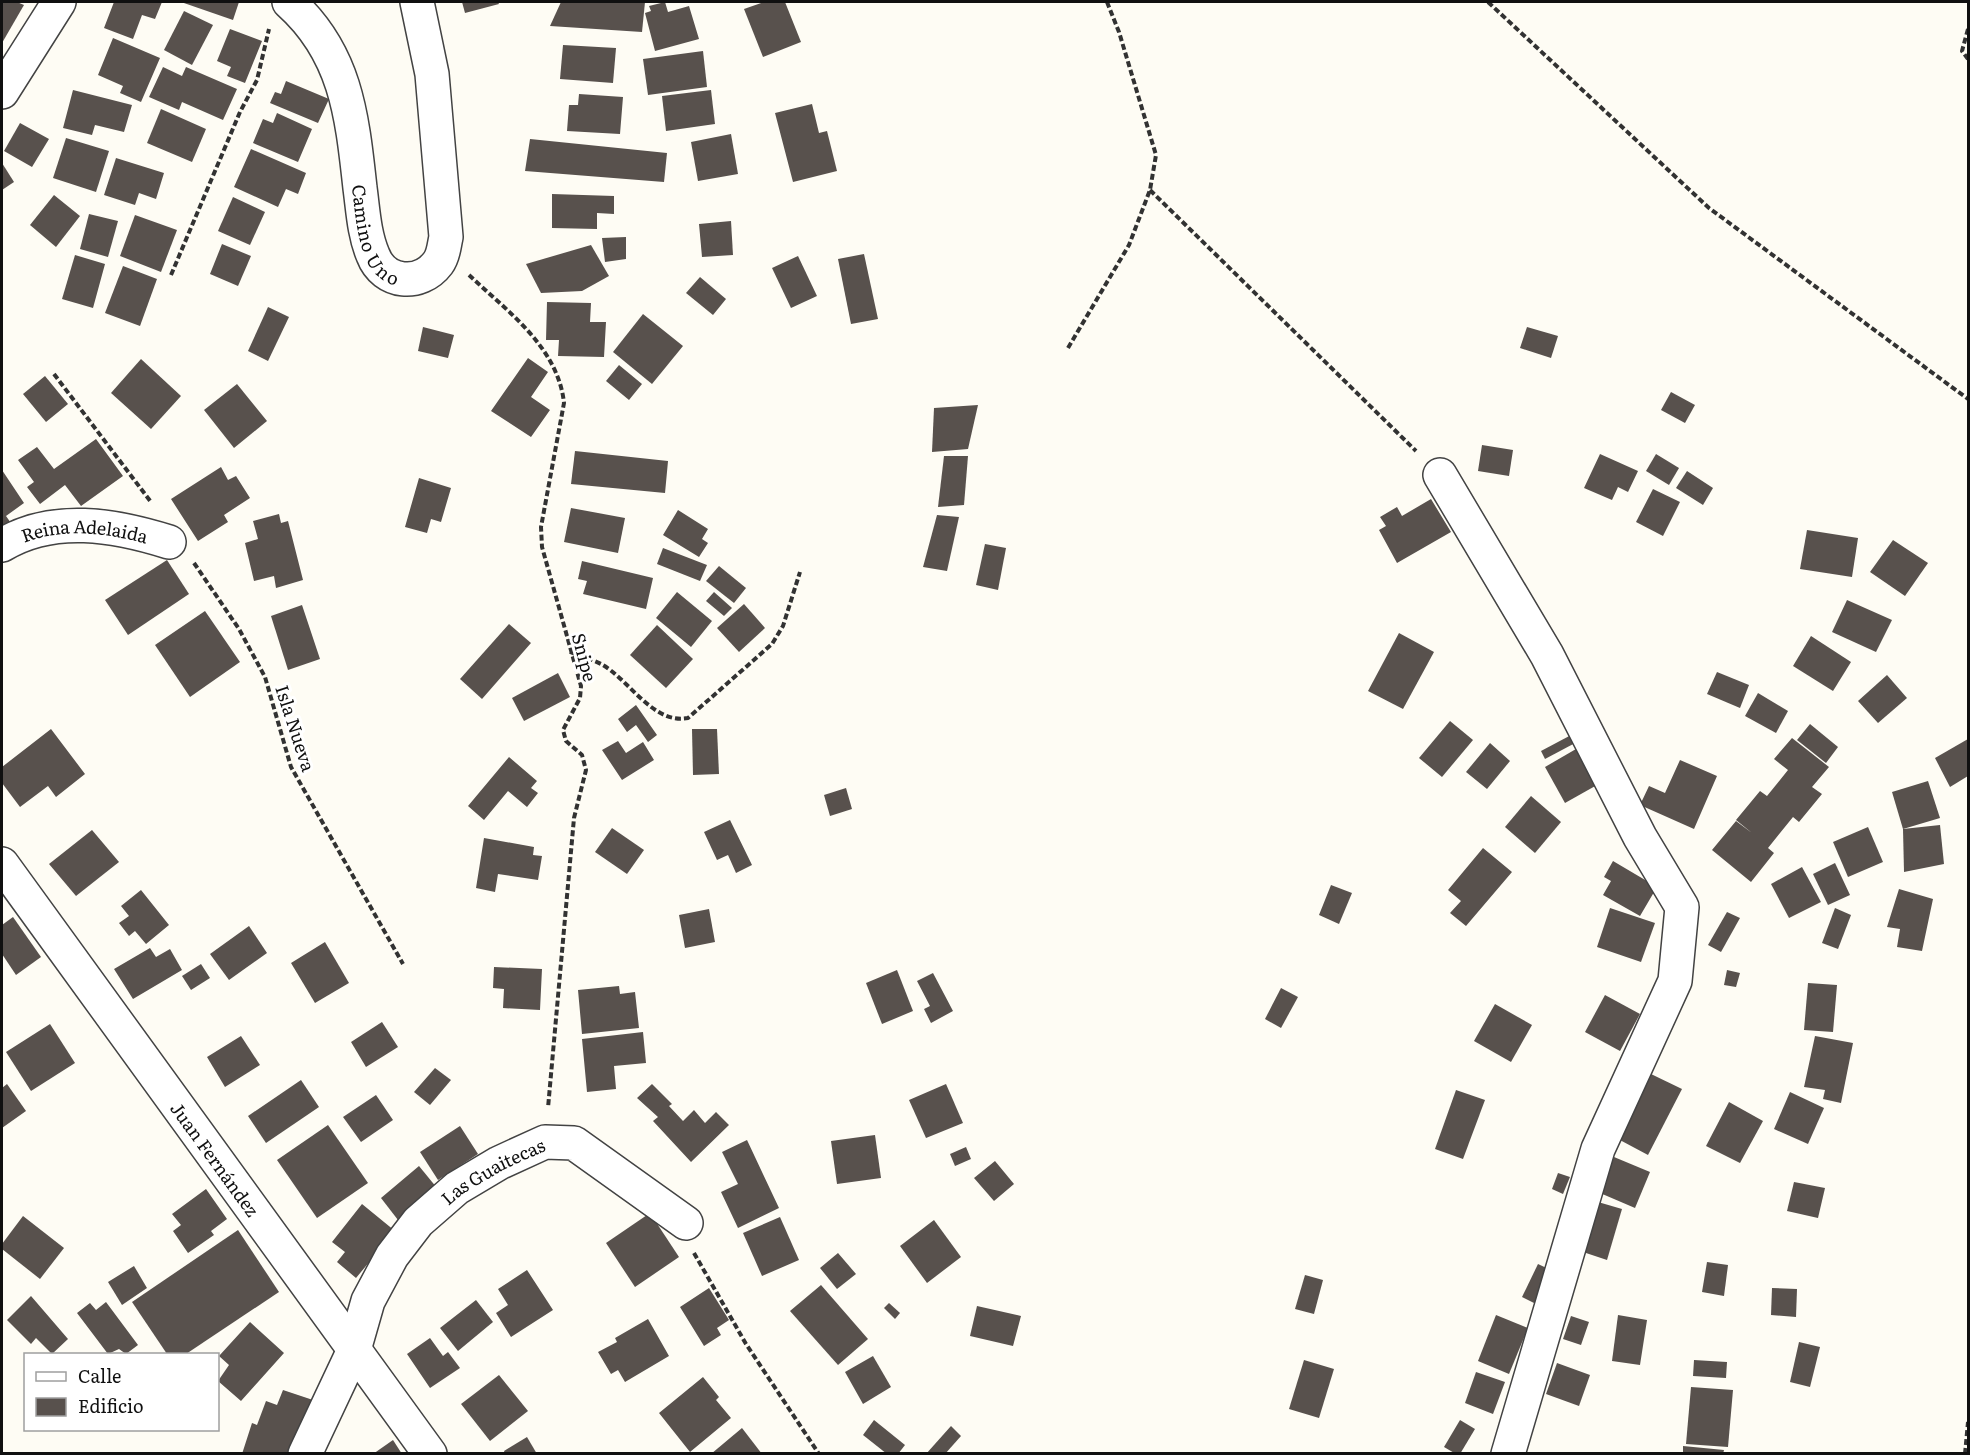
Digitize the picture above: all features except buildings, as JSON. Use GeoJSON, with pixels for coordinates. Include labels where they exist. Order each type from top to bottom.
{"type":"FeatureCollection","features":[{"type":"Feature","properties":{"kind":"street"},"geometry":{"type":"LineString","coordinates":[[2,92],[59,2]]}},
{"type":"Feature","properties":{"kind":"street"},"geometry":{"type":"LineString","coordinates":[[417,2],[432,74],[446,237],[444,251]]}},
{"type":"Feature","properties":{"kind":"street","name":"Camino Uno"},"geometry":{"type":"LineString","coordinates":[[298,10],[338,67],[347,100],[366,231],[373,256],[382,271],[393,278],[408,280],[426,275],[439,262],[444,251]]}},
{"type":"Feature","properties":{"kind":"street"},"geometry":{"type":"LineString","coordinates":[[1440,475],[1546,656],[1640,837],[1682,907],[1675,981],[1598,1149],[1508,1454]]}},
{"type":"Feature","properties":{"kind":"street","name":"Reina Adelaida"},"geometry":{"type":"LineString","coordinates":[[2,545],[46,527],[87,526],[118,528],[169,542]]}},
{"type":"Feature","properties":{"kind":"street","name":"Juan Fernández"},"geometry":{"type":"LineString","coordinates":[[2,864],[430,1454]]}},
{"type":"Feature","properties":{"kind":"street","name":"Las Guaitecas"},"geometry":{"type":"LineString","coordinates":[[305,1454],[354,1350],[368,1301],[392,1256],[418,1222],[457,1188],[499,1163],[545,1142],[574,1143],[686,1223]]}},
{"type":"Feature","properties":{"kind":"path"},"geometry":{"type":"LineString","coordinates":[[1068,348],[1129,245],[1150,190],[1156,155],[1119,32],[1107,2]]}},
{"type":"Feature","properties":{"kind":"path"},"geometry":{"type":"LineString","coordinates":[[1488,2],[1709,208],[1968,399]]}},
{"type":"Feature","properties":{"kind":"path"},"geometry":{"type":"LineString","coordinates":[[171,275],[240,112],[256,80],[272,15],[298,10]]}},
{"type":"Feature","properties":{"kind":"path"},"geometry":{"type":"LineString","coordinates":[[1968,30],[1962,51],[1968,59]]}},
{"type":"Feature","properties":{"kind":"path"},"geometry":{"type":"LineString","coordinates":[[1150,190],[1440,475]]}},
{"type":"Feature","properties":{"kind":"path","name":"Snipe"},"geometry":{"type":"LineString","coordinates":[[444,251],[529,330],[551,362],[562,386],[564,403],[541,527],[542,547],[581,686],[580,698],[563,730],[566,741],[582,755],[586,770],[574,818],[545,1142]]}},
{"type":"Feature","properties":{"kind":"path"},"geometry":{"type":"LineString","coordinates":[[54,374],[151,501],[169,542]]}},
{"type":"Feature","properties":{"kind":"path","name":"Isla Nueva"},"geometry":{"type":"LineString","coordinates":[[169,542],[203,573],[239,629],[265,677],[291,767],[403,964]]}},
{"type":"Feature","properties":{"kind":"path"},"geometry":{"type":"LineString","coordinates":[[570,652],[602,664],[661,714],[676,720],[688,718],[772,644],[783,626],[800,572]]}},
{"type":"Feature","properties":{"kind":"path"},"geometry":{"type":"LineString","coordinates":[[686,1223],[695,1258],[747,1344],[819,1454]]}},
{"type":"Feature","properties":{"kind":"path"},"geometry":{"type":"LineString","coordinates":[[1965,1454],[1968,1422]]}}]}
